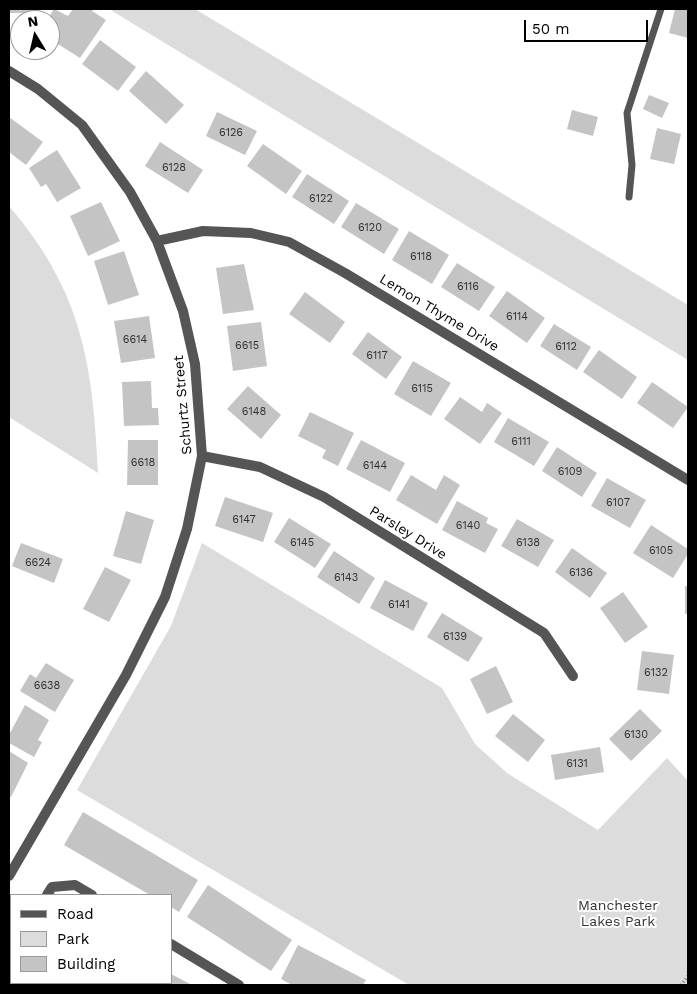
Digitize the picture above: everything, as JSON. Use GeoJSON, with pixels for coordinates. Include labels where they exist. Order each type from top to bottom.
{"type":"FeatureCollection","features":[{"type":"Feature","properties":{"kind":"street","name":"Schurtz Street"},"geometry":{"type":"LineString","coordinates":[[9,71],[38,89],[82,125],[130,192],[157,241],[183,311],[195,364],[202,456],[187,529],[165,597],[126,674],[9,876]]}},
{"type":"Feature","properties":{"kind":"street","name":"Lemon Thyme Drive"},"geometry":{"type":"LineString","coordinates":[[157,241],[203,231],[251,233],[289,242],[345,273],[688,480]]}},
{"type":"Feature","properties":{"kind":"street","name":"Parsley Drive"},"geometry":{"type":"LineString","coordinates":[[202,456],[260,467],[324,497],[544,633],[572,676]]}},
{"type":"Feature","properties":{"kind":"street"},"geometry":{"type":"LineString","coordinates":[[48,894],[52,887],[75,885],[90,894]]}},
{"type":"Feature","properties":{"kind":"street"},"geometry":{"type":"LineString","coordinates":[[172,945],[239,985]]}},
{"type":"Feature","properties":{"kind":"lane"},"geometry":{"type":"LineString","coordinates":[[629,197],[632,165],[627,114],[640,68],[661,9]]}},
{"type":"Feature","properties":{"kind":"path"},"geometry":{"type":"LineString","coordinates":[[681,985],[688,976]]}},
{"type":"Feature","properties":{"kind":"green space"},"geometry":{"type":"Polygon","coordinates":[[[113,9],[195,9],[688,305],[688,360],[112,11],[113,9]]]}},
{"type":"Feature","properties":{"kind":"green space"},"geometry":{"type":"Polygon","coordinates":[[[9,206],[34,237],[53,268],[68,299],[79,330],[87,363],[92,397],[98,473],[9,417],[9,206]]]}},
{"type":"Feature","properties":{"kind":"green space","name":"Manchester Lakes Park"},"geometry":{"type":"Polygon","coordinates":[[[202,543],[442,688],[475,744],[507,773],[598,830],[667,758],[688,781],[688,985],[409,985],[77,790],[171,626],[202,543]]]}},
{"type":"Feature","properties":{"kind":"building"},"geometry":{"type":"Polygon","coordinates":[[[9,9],[36,9],[10,10],[9,13],[9,9]]]}},
{"type":"Feature","properties":{"kind":"building"},"geometry":{"type":"Polygon","coordinates":[[[73,9],[94,9],[92,11],[106,20],[80,58],[60,45],[60,12],[68,16],[73,9]]]}},
{"type":"Feature","properties":{"kind":"building"},"geometry":{"type":"Polygon","coordinates":[[[675,9],[688,9],[688,38],[669,33],[675,9]]]}},
{"type":"Feature","properties":{"kind":"building"},"geometry":{"type":"Polygon","coordinates":[[[100,40],[136,67],[118,91],[82,64],[100,40]]]}},
{"type":"Feature","properties":{"kind":"building"},"geometry":{"type":"Polygon","coordinates":[[[146,71],[184,105],[166,124],[129,91],[146,71]]]}},
{"type":"Feature","properties":{"kind":"building"},"geometry":{"type":"Polygon","coordinates":[[[649,95],[669,103],[662,118],[643,109],[649,95]]]}},
{"type":"Feature","properties":{"kind":"building"},"geometry":{"type":"Polygon","coordinates":[[[572,110],[598,117],[593,136],[567,129],[572,110]]]}},
{"type":"Feature","properties":{"kind":"building"},"geometry":{"type":"Polygon","coordinates":[[[217,112],[257,131],[245,155],[206,136],[217,112]]]}},
{"type":"Feature","properties":{"kind":"building"},"geometry":{"type":"Polygon","coordinates":[[[9,117],[43,142],[26,165],[9,152],[9,117]]]}},
{"type":"Feature","properties":{"kind":"building"},"geometry":{"type":"Polygon","coordinates":[[[657,128],[681,134],[674,164],[650,159],[657,128]]]}},
{"type":"Feature","properties":{"kind":"building"},"geometry":{"type":"Polygon","coordinates":[[[160,142],[203,170],[188,193],[145,166],[160,142]]]}},
{"type":"Feature","properties":{"kind":"building"},"geometry":{"type":"Polygon","coordinates":[[[263,144],[302,171],[286,194],[247,166],[263,144]]]}},
{"type":"Feature","properties":{"kind":"building"},"geometry":{"type":"Polygon","coordinates":[[[57,150],[81,188],[57,202],[46,184],[41,187],[29,168],[57,150]]]}},
{"type":"Feature","properties":{"kind":"building"},"geometry":{"type":"Polygon","coordinates":[[[307,174],[349,201],[334,224],[292,197],[307,174]]]}},
{"type":"Feature","properties":{"kind":"building"},"geometry":{"type":"Polygon","coordinates":[[[101,202],[120,241],[88,256],[70,216],[101,202]]]}},
{"type":"Feature","properties":{"kind":"building"},"geometry":{"type":"Polygon","coordinates":[[[356,203],[399,229],[384,254],[341,227],[356,203]]]}},
{"type":"Feature","properties":{"kind":"building"},"geometry":{"type":"Polygon","coordinates":[[[409,231],[449,255],[432,284],[392,260],[409,231]]]}},
{"type":"Feature","properties":{"kind":"building"},"geometry":{"type":"Polygon","coordinates":[[[124,251],[139,295],[108,305],[94,261],[124,251]]]}},
{"type":"Feature","properties":{"kind":"building"},"geometry":{"type":"Polygon","coordinates":[[[457,263],[495,287],[479,311],[441,287],[457,263]]]}},
{"type":"Feature","properties":{"kind":"building"},"geometry":{"type":"Polygon","coordinates":[[[244,264],[254,310],[223,314],[216,268],[244,264]]]}},
{"type":"Feature","properties":{"kind":"building"},"geometry":{"type":"Polygon","coordinates":[[[507,291],[545,318],[527,343],[489,316],[507,291]]]}},
{"type":"Feature","properties":{"kind":"building"},"geometry":{"type":"Polygon","coordinates":[[[305,292],[345,322],[330,343],[289,314],[305,292]]]}},
{"type":"Feature","properties":{"kind":"building"},"geometry":{"type":"Polygon","coordinates":[[[149,316],[155,358],[121,363],[114,321],[149,316]]]}},
{"type":"Feature","properties":{"kind":"building"},"geometry":{"type":"Polygon","coordinates":[[[261,322],[267,366],[233,371],[227,326],[261,322]]]}},
{"type":"Feature","properties":{"kind":"building"},"geometry":{"type":"Polygon","coordinates":[[[554,324],[591,347],[577,370],[540,346],[554,324]]]}},
{"type":"Feature","properties":{"kind":"building"},"geometry":{"type":"Polygon","coordinates":[[[368,332],[402,357],[386,379],[352,354],[368,332]]]}},
{"type":"Feature","properties":{"kind":"building"},"geometry":{"type":"Polygon","coordinates":[[[599,350],[637,377],[622,399],[583,372],[599,350]]]}},
{"type":"Feature","properties":{"kind":"building"},"geometry":{"type":"Polygon","coordinates":[[[413,361],[451,383],[431,416],[394,394],[413,361]]]}},
{"type":"Feature","properties":{"kind":"building"},"geometry":{"type":"Polygon","coordinates":[[[151,381],[152,408],[158,408],[159,425],[124,426],[122,382],[151,381]]]}},
{"type":"Feature","properties":{"kind":"building"},"geometry":{"type":"Polygon","coordinates":[[[652,382],[688,407],[673,428],[637,403],[652,382]]]}},
{"type":"Feature","properties":{"kind":"building"},"geometry":{"type":"Polygon","coordinates":[[[248,386],[281,415],[261,439],[227,409],[248,386]]]}},
{"type":"Feature","properties":{"kind":"building"},"geometry":{"type":"Polygon","coordinates":[[[460,397],[482,412],[487,403],[502,413],[480,444],[444,419],[460,397]]]}},
{"type":"Feature","properties":{"kind":"building"},"geometry":{"type":"Polygon","coordinates":[[[310,412],[354,433],[338,466],[322,458],[326,450],[298,436],[310,412]]]}},
{"type":"Feature","properties":{"kind":"building"},"geometry":{"type":"Polygon","coordinates":[[[508,418],[549,442],[534,466],[494,442],[508,418]]]}},
{"type":"Feature","properties":{"kind":"building"},"geometry":{"type":"Polygon","coordinates":[[[128,440],[158,440],[158,485],[127,485],[128,440]]]}},
{"type":"Feature","properties":{"kind":"building"},"geometry":{"type":"Polygon","coordinates":[[[361,440],[405,463],[390,492],[346,469],[361,440]]]}},
{"type":"Feature","properties":{"kind":"building"},"geometry":{"type":"Polygon","coordinates":[[[557,447],[597,473],[582,497],[542,471],[557,447]]]}},
{"type":"Feature","properties":{"kind":"building"},"geometry":{"type":"Polygon","coordinates":[[[411,475],[436,490],[444,475],[460,485],[437,524],[396,500],[411,475]]]}},
{"type":"Feature","properties":{"kind":"building"},"geometry":{"type":"Polygon","coordinates":[[[607,478],[646,500],[630,528],[591,506],[607,478]]]}},
{"type":"Feature","properties":{"kind":"building"},"geometry":{"type":"Polygon","coordinates":[[[225,497],[273,513],[263,542],[215,526],[225,497]]]}},
{"type":"Feature","properties":{"kind":"building"},"geometry":{"type":"Polygon","coordinates":[[[457,501],[488,518],[486,523],[498,529],[485,553],[442,530],[457,501]]]}},
{"type":"Feature","properties":{"kind":"building"},"geometry":{"type":"Polygon","coordinates":[[[126,511],[154,520],[141,564],[113,556],[126,511]]]}},
{"type":"Feature","properties":{"kind":"building"},"geometry":{"type":"Polygon","coordinates":[[[289,518],[331,544],[315,568],[274,542],[289,518]]]}},
{"type":"Feature","properties":{"kind":"building"},"geometry":{"type":"Polygon","coordinates":[[[517,519],[554,540],[538,567],[501,546],[517,519]]]}},
{"type":"Feature","properties":{"kind":"building"},"geometry":{"type":"Polygon","coordinates":[[[651,525],[688,549],[688,554],[673,578],[633,553],[651,525]]]}},
{"type":"Feature","properties":{"kind":"building"},"geometry":{"type":"Polygon","coordinates":[[[21,543],[63,559],[54,583],[12,566],[21,543]]]}},
{"type":"Feature","properties":{"kind":"building"},"geometry":{"type":"Polygon","coordinates":[[[572,548],[607,573],[590,598],[555,572],[572,548]]]}},
{"type":"Feature","properties":{"kind":"building"},"geometry":{"type":"Polygon","coordinates":[[[334,551],[375,578],[359,604],[317,577],[334,551]]]}},
{"type":"Feature","properties":{"kind":"building"},"geometry":{"type":"Polygon","coordinates":[[[105,567],[131,580],[109,622],[83,609],[105,567]]]}},
{"type":"Feature","properties":{"kind":"building"},"geometry":{"type":"Polygon","coordinates":[[[385,580],[428,603],[413,631],[370,608],[385,580]]]}},
{"type":"Feature","properties":{"kind":"building"},"geometry":{"type":"Polygon","coordinates":[[[685,586],[688,586],[688,614],[685,614],[685,586]]]}},
{"type":"Feature","properties":{"kind":"building"},"geometry":{"type":"Polygon","coordinates":[[[623,592],[648,627],[625,643],[600,608],[623,592]]]}},
{"type":"Feature","properties":{"kind":"building"},"geometry":{"type":"Polygon","coordinates":[[[442,613],[483,638],[468,662],[427,637],[442,613]]]}},
{"type":"Feature","properties":{"kind":"building"},"geometry":{"type":"Polygon","coordinates":[[[642,651],[674,655],[669,694],[637,690],[642,651]]]}},
{"type":"Feature","properties":{"kind":"building"},"geometry":{"type":"Polygon","coordinates":[[[46,663],[74,680],[55,712],[20,691],[30,674],[36,678],[46,663]]]}},
{"type":"Feature","properties":{"kind":"building"},"geometry":{"type":"Polygon","coordinates":[[[496,666],[513,702],[487,714],[470,679],[496,666]]]}},
{"type":"Feature","properties":{"kind":"building"},"geometry":{"type":"Polygon","coordinates":[[[25,705],[49,720],[38,740],[42,742],[34,757],[9,743],[9,735],[25,705]]]}},
{"type":"Feature","properties":{"kind":"building"},"geometry":{"type":"Polygon","coordinates":[[[640,709],[662,731],[631,761],[609,739],[640,709]]]}},
{"type":"Feature","properties":{"kind":"building"},"geometry":{"type":"Polygon","coordinates":[[[513,714],[545,740],[528,762],[495,736],[513,714]]]}},
{"type":"Feature","properties":{"kind":"building"},"geometry":{"type":"Polygon","coordinates":[[[600,747],[604,772],[555,780],[551,755],[600,747]]]}},
{"type":"Feature","properties":{"kind":"building"},"geometry":{"type":"Polygon","coordinates":[[[9,751],[28,763],[11,797],[9,796],[9,751]]]}},
{"type":"Feature","properties":{"kind":"building"},"geometry":{"type":"Polygon","coordinates":[[[83,812],[198,880],[179,912],[172,908],[172,894],[148,894],[64,845],[83,812]]]}},
{"type":"Feature","properties":{"kind":"building"},"geometry":{"type":"Polygon","coordinates":[[[208,885],[292,940],[271,971],[187,917],[208,885]]]}},
{"type":"Feature","properties":{"kind":"building"},"geometry":{"type":"Polygon","coordinates":[[[298,945],[366,980],[363,985],[292,985],[281,979],[298,945]]]}},
{"type":"Feature","properties":{"kind":"building"},"geometry":{"type":"Polygon","coordinates":[[[172,975],[192,985],[114,985],[172,984],[172,975]]]}},
{"type":"Feature","properties":{"kind":"building"},"geometry":{"type":"Polygon","coordinates":[[[24,984],[65,984],[64,985],[24,984]]]}}]}
